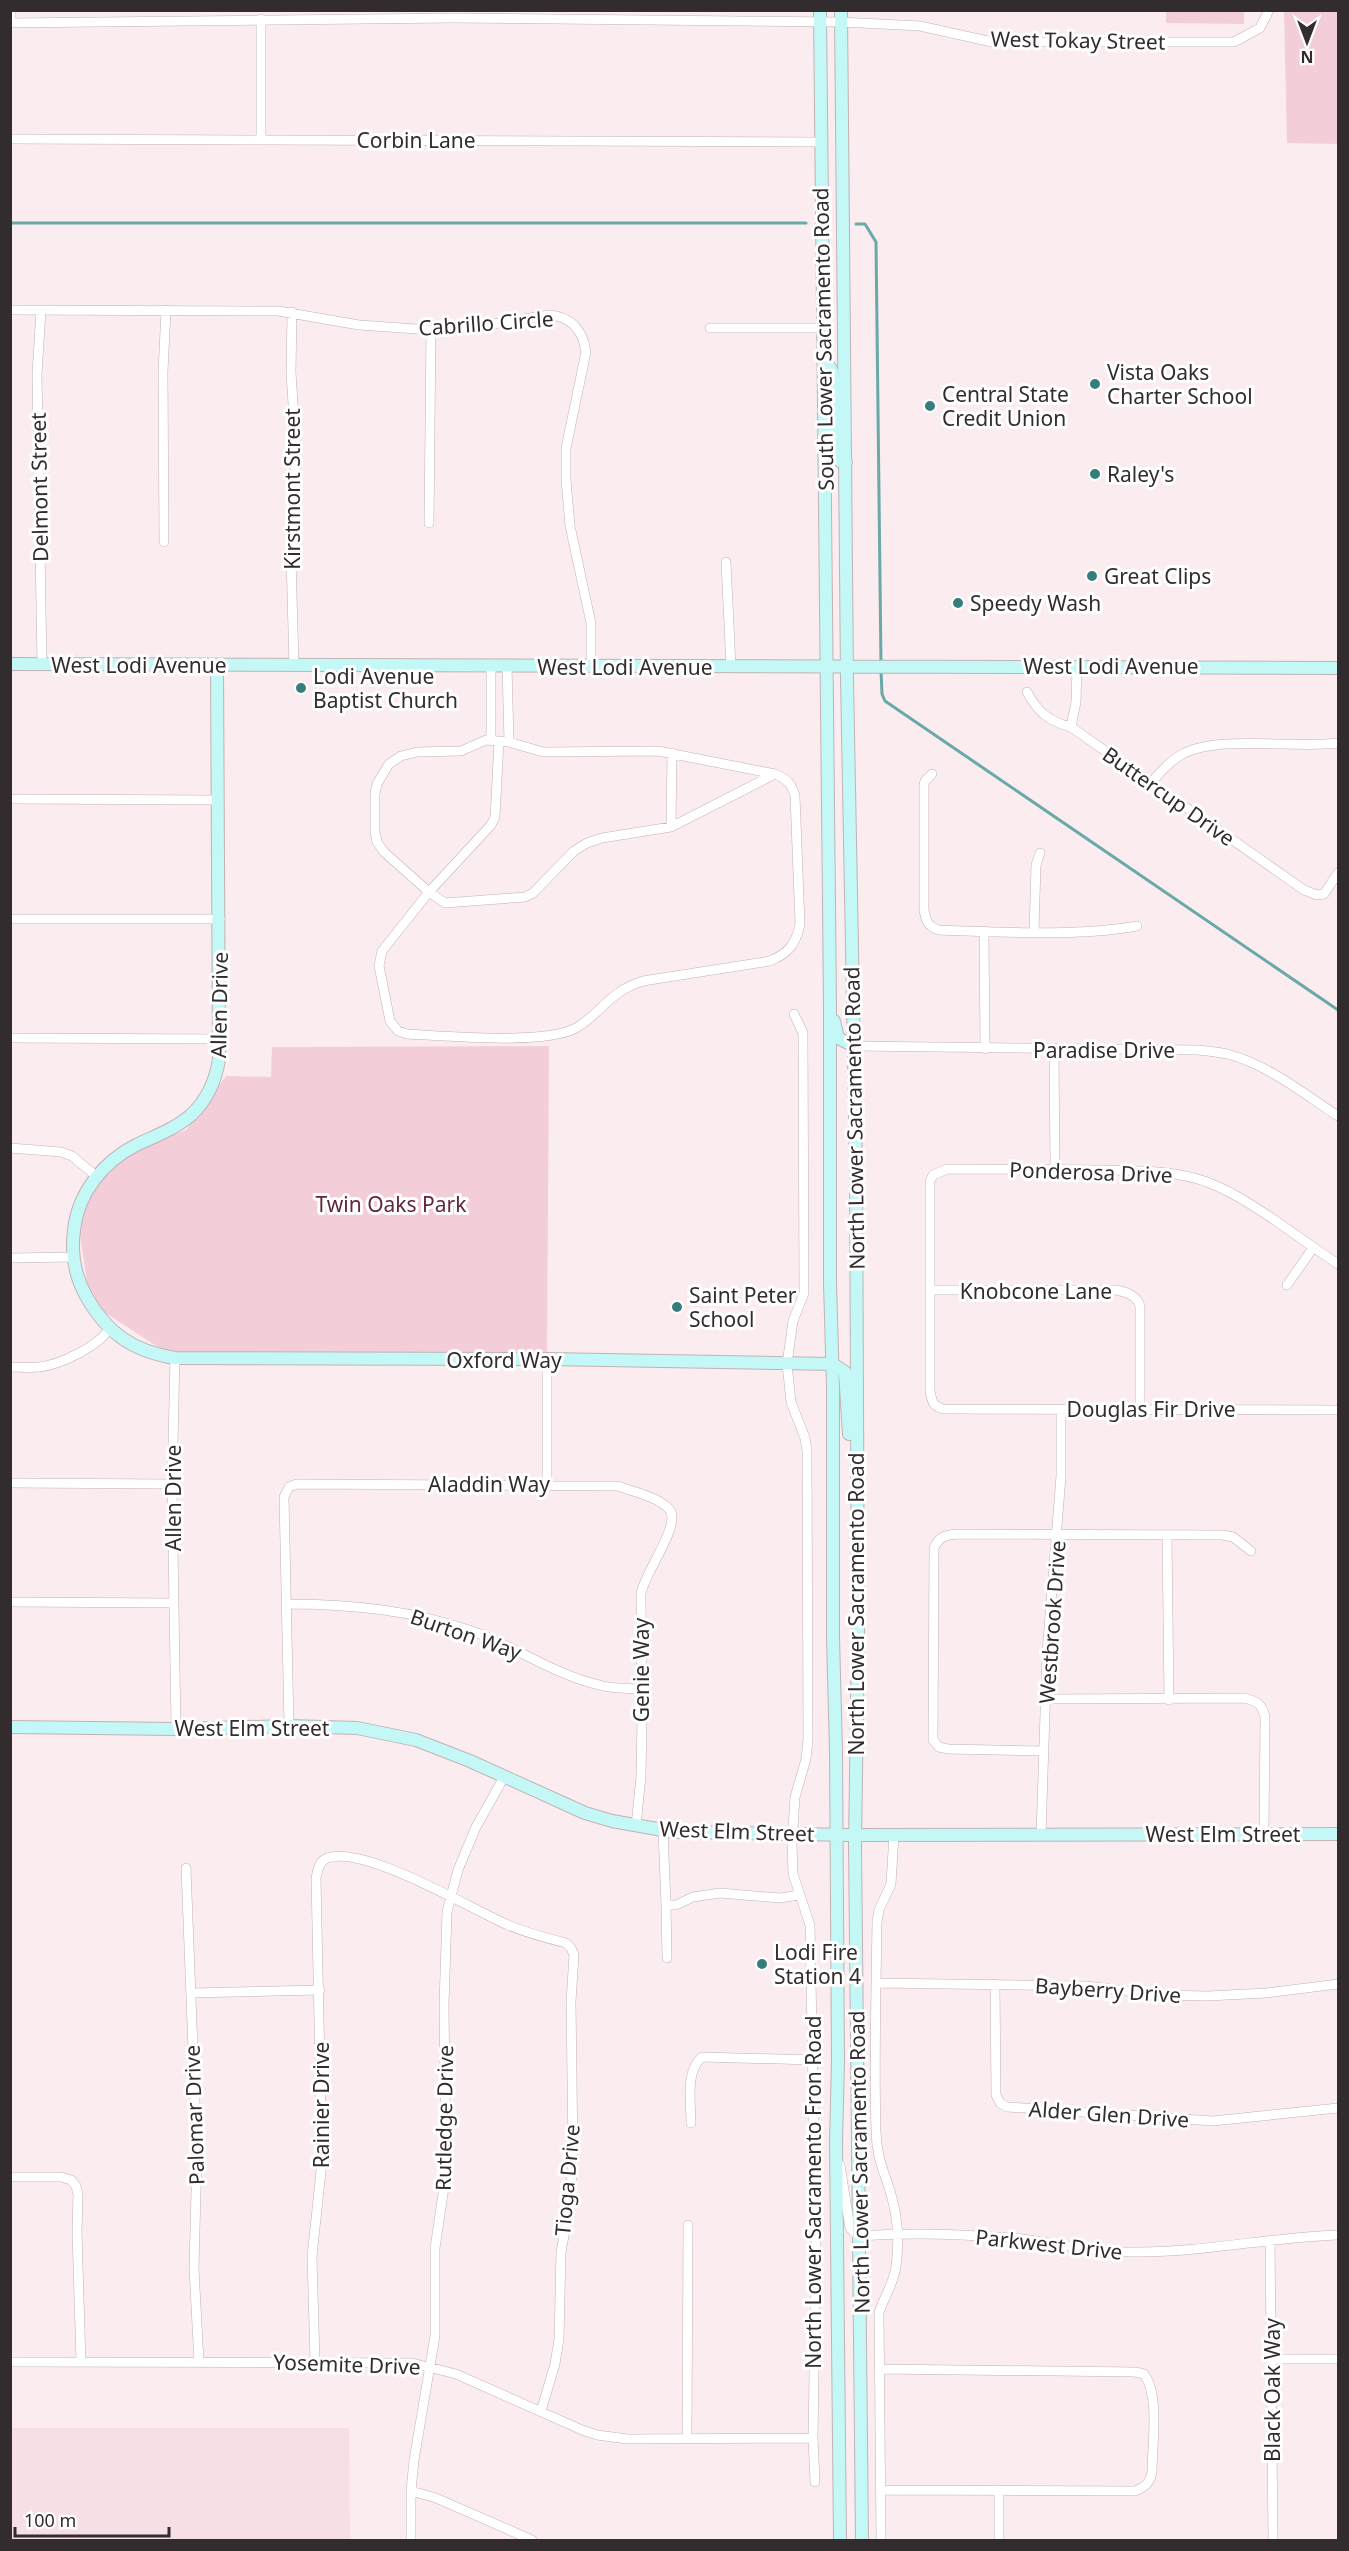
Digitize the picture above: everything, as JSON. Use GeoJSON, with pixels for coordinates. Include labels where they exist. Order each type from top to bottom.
{"type":"FeatureCollection","features":[{"type":"Feature","properties":{"kind":"main road","name":"South Lower Sacramento Road"},"geometry":{"type":"LineString","coordinates":[[821,16],[826,667]]}},
{"type":"Feature","properties":{"kind":"main road","name":"South Lower Sacramento Road"},"geometry":{"type":"LineString","coordinates":[[841,16],[847,667]]}},
{"type":"Feature","properties":{"kind":"main road"},"geometry":{"type":"LineString","coordinates":[[823,357],[832,371],[835,453],[840,461],[846,462]]}},
{"type":"Feature","properties":{"kind":"main road","name":"West Lodi Avenue"},"geometry":{"type":"LineString","coordinates":[[10,664],[1338,668]]}},
{"type":"Feature","properties":{"kind":"main road","name":"Allen Drive"},"geometry":{"type":"LineString","coordinates":[[175,1358],[147,1352],[124,1341],[109,1329],[94,1311],[81,1287],[74,1257],[75,1222],[83,1198],[96,1176],[115,1158],[134,1146],[170,1130],[192,1114],[208,1093],[217,1071],[221,1039],[217,666]]}},
{"type":"Feature","properties":{"kind":"main road","name":"North Lower Sacramento Road"},"geometry":{"type":"LineString","coordinates":[[826,667],[840,2541]]}},
{"type":"Feature","properties":{"kind":"main road","name":"North Lower Sacramento Road"},"geometry":{"type":"LineString","coordinates":[[847,667],[854,1046],[858,2236],[862,2364],[862,2541]]}},
{"type":"Feature","properties":{"kind":"main road"},"geometry":{"type":"LineString","coordinates":[[830,1005],[838,1038],[854,1046]]}},
{"type":"Feature","properties":{"kind":"main road","name":"Oxford Way"},"geometry":{"type":"LineString","coordinates":[[175,1358],[547,1359],[832,1364]]}},
{"type":"Feature","properties":{"kind":"main road"},"geometry":{"type":"LineString","coordinates":[[832,1364],[845,1372],[849,1444],[857,1467]]}},
{"type":"Feature","properties":{"kind":"main road","name":"West Elm Street"},"geometry":{"type":"LineString","coordinates":[[10,1727],[290,1726],[357,1728],[416,1740],[470,1761],[585,1813],[636,1826],[663,1830],[856,1835],[1338,1834]]}},
{"type":"Feature","properties":{"kind":"street"},"geometry":{"type":"LineString","coordinates":[[11,10],[11,23]]}},
{"type":"Feature","properties":{"kind":"street"},"geometry":{"type":"LineString","coordinates":[[175,10],[176,22]]}},
{"type":"Feature","properties":{"kind":"street","name":"West Tokay Street"},"geometry":{"type":"LineString","coordinates":[[11,23],[176,22],[261,19],[281,15],[841,16],[920,26],[992,42],[1234,42],[1260,28],[1269,10]]}},
{"type":"Feature","properties":{"kind":"street"},"geometry":{"type":"LineString","coordinates":[[261,19],[261,139]]}},
{"type":"Feature","properties":{"kind":"street","name":"Corbin Lane"},"geometry":{"type":"LineString","coordinates":[[10,139],[821,142]]}},
{"type":"Feature","properties":{"kind":"street","name":"Cabrillo Circle"},"geometry":{"type":"LineString","coordinates":[[10,310],[292,312],[359,325],[431,330],[475,327],[558,315],[570,321],[583,338],[586,352],[566,448],[566,480],[570,526],[591,623],[591,667]]}},
{"type":"Feature","properties":{"kind":"street","name":"Delmont Street"},"geometry":{"type":"LineString","coordinates":[[41,310],[38,374],[42,664]]}},
{"type":"Feature","properties":{"kind":"street"},"geometry":{"type":"LineString","coordinates":[[164,542],[163,372],[166,310]]}},
{"type":"Feature","properties":{"kind":"street","name":"Kirstmont Street"},"geometry":{"type":"LineString","coordinates":[[292,312],[291,372],[296,453],[291,558],[294,666]]}},
{"type":"Feature","properties":{"kind":"street"},"geometry":{"type":"LineString","coordinates":[[710,328],[823,328]]}},
{"type":"Feature","properties":{"kind":"street"},"geometry":{"type":"LineString","coordinates":[[429,523],[431,330]]}},
{"type":"Feature","properties":{"kind":"street"},"geometry":{"type":"LineString","coordinates":[[726,562],[731,667]]}},
{"type":"Feature","properties":{"kind":"street"},"geometry":{"type":"LineString","coordinates":[[491,666],[500,742]]}},
{"type":"Feature","properties":{"kind":"street"},"geometry":{"type":"LineString","coordinates":[[507,666],[500,742],[495,817],[491,825],[429,892],[382,951],[379,966],[382,988],[390,1021],[398,1031],[407,1034],[455,1036],[556,1035],[576,1028],[626,986],[643,981],[770,961],[791,948],[800,924],[795,796],[793,787],[786,779],[775,774],[672,753],[543,752],[500,742],[486,740],[461,751],[417,752],[401,756],[389,764],[377,784],[377,842],[384,852],[429,892],[445,903],[458,904],[525,897],[533,893],[586,843],[602,838],[672,827],[775,774]]}},
{"type":"Feature","properties":{"kind":"street"},"geometry":{"type":"LineString","coordinates":[[1071,727],[1076,702],[1077,666]]}},
{"type":"Feature","properties":{"kind":"street","name":"Buttercup Drive"},"geometry":{"type":"LineString","coordinates":[[1027,692],[1040,713],[1056,724],[1071,727],[1304,890],[1317,895],[1324,894],[1338,873]]}},
{"type":"Feature","properties":{"kind":"street"},"geometry":{"type":"LineString","coordinates":[[1151,783],[1167,765],[1182,755],[1205,746],[1338,743]]}},
{"type":"Feature","properties":{"kind":"street"},"geometry":{"type":"LineString","coordinates":[[672,753],[672,827]]}},
{"type":"Feature","properties":{"kind":"street"},"geometry":{"type":"LineString","coordinates":[[932,774],[924,785],[924,900],[926,922],[929,926],[938,930],[984,931],[1114,930],[1137,926]]}},
{"type":"Feature","properties":{"kind":"street"},"geometry":{"type":"LineString","coordinates":[[10,799],[219,800]]}},
{"type":"Feature","properties":{"kind":"street"},"geometry":{"type":"LineString","coordinates":[[1034,931],[1036,865],[1040,852]]}},
{"type":"Feature","properties":{"kind":"street"},"geometry":{"type":"LineString","coordinates":[[10,919],[220,919]]}},
{"type":"Feature","properties":{"kind":"street"},"geometry":{"type":"LineString","coordinates":[[984,931],[985,1049]]}},
{"type":"Feature","properties":{"kind":"street","name":"North Lower Sacramento Fron Road"},"geometry":{"type":"LineString","coordinates":[[795,1014],[803,1033],[804,1293],[793,1321],[787,1364],[794,1412],[807,1451],[808,1739],[806,1759],[795,1797],[792,1832],[793,1874],[810,1925],[816,2248],[813,2438],[815,2482]]}},
{"type":"Feature","properties":{"kind":"street"},"geometry":{"type":"LineString","coordinates":[[10,1038],[221,1039]]}},
{"type":"Feature","properties":{"kind":"street","name":"Paradise Drive"},"geometry":{"type":"LineString","coordinates":[[854,1046],[1198,1050],[1227,1054],[1248,1062],[1281,1080],[1338,1116]]}},
{"type":"Feature","properties":{"kind":"street"},"geometry":{"type":"LineString","coordinates":[[1054,1050],[1055,1169]]}},
{"type":"Feature","properties":{"kind":"street"},"geometry":{"type":"LineString","coordinates":[[10,1148],[61,1152],[72,1156],[96,1176]]}},
{"type":"Feature","properties":{"kind":"street","name":"Ponderosa Drive"},"geometry":{"type":"LineString","coordinates":[[930,1290],[932,1178],[939,1171],[947,1169],[1055,1169],[1178,1175],[1206,1182],[1234,1195],[1338,1264]]}},
{"type":"Feature","properties":{"kind":"street"},"geometry":{"type":"LineString","coordinates":[[1287,1285],[1313,1248]]}},
{"type":"Feature","properties":{"kind":"street"},"geometry":{"type":"LineString","coordinates":[[10,1258],[74,1257]]}},
{"type":"Feature","properties":{"kind":"street","name":"Knobcone Lane"},"geometry":{"type":"LineString","coordinates":[[930,1290],[1116,1290],[1129,1293],[1139,1301],[1140,1306],[1140,1409]]}},
{"type":"Feature","properties":{"kind":"street","name":"Douglas Fir Drive"},"geometry":{"type":"LineString","coordinates":[[930,1290],[932,1401],[935,1407],[1061,1410],[1338,1410]]}},
{"type":"Feature","properties":{"kind":"street"},"geometry":{"type":"LineString","coordinates":[[10,1366],[38,1368],[59,1363],[82,1351],[109,1329]]}},
{"type":"Feature","properties":{"kind":"street","name":"Allen Drive"},"geometry":{"type":"LineString","coordinates":[[175,1358],[172,1484],[176,1728]]}},
{"type":"Feature","properties":{"kind":"street"},"geometry":{"type":"LineString","coordinates":[[547,1359],[547,1484]]}},
{"type":"Feature","properties":{"kind":"street","name":"Westbrook Drive"},"geometry":{"type":"LineString","coordinates":[[1041,1834],[1047,1653],[1057,1535],[1061,1410]]}},
{"type":"Feature","properties":{"kind":"street"},"geometry":{"type":"LineString","coordinates":[[10,1484],[172,1484]]}},
{"type":"Feature","properties":{"kind":"street","name":"Aladdin Way"},"geometry":{"type":"LineString","coordinates":[[286,1604],[284,1497],[285,1492],[297,1484],[618,1486],[669,1508],[673,1521]]}},
{"type":"Feature","properties":{"kind":"street","name":"Genie Way"},"geometry":{"type":"LineString","coordinates":[[636,1826],[641,1776],[642,1587],[673,1521]]}},
{"type":"Feature","properties":{"kind":"street"},"geometry":{"type":"LineString","coordinates":[[1043,1751],[957,1749],[939,1746],[933,1740],[934,1548],[937,1540],[944,1535],[958,1534],[1233,1537],[1251,1551]]}},
{"type":"Feature","properties":{"kind":"street"},"geometry":{"type":"LineString","coordinates":[[1167,1535],[1169,1700]]}},
{"type":"Feature","properties":{"kind":"street"},"geometry":{"type":"LineString","coordinates":[[10,1602],[174,1603]]}},
{"type":"Feature","properties":{"kind":"street"},"geometry":{"type":"LineString","coordinates":[[286,1604],[290,1726]]}},
{"type":"Feature","properties":{"kind":"street","name":"Burton Way"},"geometry":{"type":"LineString","coordinates":[[286,1604],[363,1606],[423,1616],[502,1643],[579,1679],[601,1686],[640,1689]]}},
{"type":"Feature","properties":{"kind":"street"},"geometry":{"type":"LineString","coordinates":[[1047,1699],[1244,1698],[1256,1700],[1263,1706],[1265,1717],[1264,1834]]}},
{"type":"Feature","properties":{"kind":"street","name":"Rutledge Drive"},"geometry":{"type":"LineString","coordinates":[[411,2541],[411,2491],[435,2336],[435,2248],[446,2174],[445,1937],[450,1896],[458,1870],[476,1827],[504,1777]]}},
{"type":"Feature","properties":{"kind":"street"},"geometry":{"type":"LineString","coordinates":[[663,1830],[667,1958]]}},
{"type":"Feature","properties":{"kind":"street"},"geometry":{"type":"LineString","coordinates":[[881,2541],[879,2313],[882,2302],[892,2285],[896,2267],[898,2233],[893,2200],[881,2169],[878,2152],[877,1922],[879,1910],[891,1884],[894,1834]]}},
{"type":"Feature","properties":{"kind":"street","name":"Rainier Drive"},"geometry":{"type":"LineString","coordinates":[[315,2362],[312,2256],[322,2163],[316,1878],[322,1861],[334,1858],[379,1865],[450,1896]]}},
{"type":"Feature","properties":{"kind":"street","name":"Palomar Drive"},"geometry":{"type":"LineString","coordinates":[[186,1868],[197,2153],[194,2269],[199,2362]]}},
{"type":"Feature","properties":{"kind":"street"},"geometry":{"type":"LineString","coordinates":[[666,1905],[676,1905],[693,1897],[720,1893],[780,1898],[799,1894]]}},
{"type":"Feature","properties":{"kind":"street","name":"Tioga Drive"},"geometry":{"type":"LineString","coordinates":[[450,1896],[507,1925],[566,1943],[574,1955],[571,2002],[573,2154],[570,2204],[561,2252],[562,2296],[559,2339],[555,2364],[541,2411]]}},
{"type":"Feature","properties":{"kind":"street","name":"Bayberry Drive"},"geometry":{"type":"LineString","coordinates":[[876,1983],[1087,1986],[1158,1995],[1208,1996],[1266,1993],[1338,1984]]}},
{"type":"Feature","properties":{"kind":"street","name":"Alder Glen Drive"},"geometry":{"type":"LineString","coordinates":[[995,1984],[996,2096],[999,2103],[1007,2107],[1213,2121],[1338,2108]]}},
{"type":"Feature","properties":{"kind":"street"},"geometry":{"type":"LineString","coordinates":[[190,1993],[320,1990]]}},
{"type":"Feature","properties":{"kind":"street"},"geometry":{"type":"LineString","coordinates":[[691,2123],[692,2072],[696,2062],[702,2057],[813,2060]]}},
{"type":"Feature","properties":{"kind":"street"},"geometry":{"type":"LineString","coordinates":[[836,2142],[850,2228],[858,2236]]}},
{"type":"Feature","properties":{"kind":"street"},"geometry":{"type":"LineString","coordinates":[[10,2177],[61,2177],[70,2180],[77,2190],[81,2362]]}},
{"type":"Feature","properties":{"kind":"street"},"geometry":{"type":"LineString","coordinates":[[687,2438],[688,2225]]}},
{"type":"Feature","properties":{"kind":"street","name":"Parkwest Drive"},"geometry":{"type":"LineString","coordinates":[[858,2236],[898,2233],[1021,2239],[1110,2251],[1139,2252],[1207,2249],[1270,2240],[1338,2235]]}},
{"type":"Feature","properties":{"kind":"street","name":"Black Oak Way"},"geometry":{"type":"LineString","coordinates":[[1270,2240],[1273,2541]]}},
{"type":"Feature","properties":{"kind":"street"},"geometry":{"type":"LineString","coordinates":[[1272,2359],[1338,2359]]}},
{"type":"Feature","properties":{"kind":"street","name":"Yosemite Drive"},"geometry":{"type":"LineString","coordinates":[[10,2362],[402,2363],[431,2366],[456,2374],[597,2435],[627,2439],[813,2438]]}},
{"type":"Feature","properties":{"kind":"street"},"geometry":{"type":"LineString","coordinates":[[879,2369],[1135,2372],[1144,2374],[1148,2378],[1153,2399],[1152,2472],[1150,2480],[1144,2487],[1135,2491],[880,2490]]}},
{"type":"Feature","properties":{"kind":"street"},"geometry":{"type":"LineString","coordinates":[[999,2490],[999,2541]]}},
{"type":"Feature","properties":{"kind":"street"},"geometry":{"type":"LineString","coordinates":[[411,2491],[436,2498],[532,2541]]}},
{"type":"Feature","properties":{"kind":"shaded area"},"geometry":{"type":"Polygon","coordinates":[[[11,2428],[349,2428],[350,2540],[11,2540],[11,2428]]]}},
{"type":"Feature","properties":{"kind":"green space"},"geometry":{"type":"Polygon","coordinates":[[[1166,11],[1244,11],[1244,24],[1166,23],[1166,11]]]}},
{"type":"Feature","properties":{"kind":"green space"},"geometry":{"type":"Polygon","coordinates":[[[1284,11],[1338,11],[1338,144],[1287,143],[1284,11]]]}},
{"type":"Feature","properties":{"kind":"green space","name":"Twin Oaks Park"},"geometry":{"type":"Polygon","coordinates":[[[549,1046],[547,1359],[175,1358],[90,1303],[77,1214],[115,1158],[186,1130],[226,1076],[271,1077],[272,1047],[549,1046]]]}},
{"type":"Feature","properties":{"kind":"waterway"},"geometry":{"type":"LineString","coordinates":[[10,223],[806,223]]}},
{"type":"Feature","properties":{"kind":"waterway"},"geometry":{"type":"LineString","coordinates":[[856,224],[865,224],[876,242],[881,664]]}},
{"type":"Feature","properties":{"kind":"waterway"},"geometry":{"type":"LineString","coordinates":[[881,671],[882,694],[885,701],[1338,1010]]}},
{"type":"Feature","properties":{"kind":"place","name":"Vista Oaks Charter School"},"geometry":{"type":"Point","coordinates":[1095,384]}},
{"type":"Feature","properties":{"kind":"place","name":"Central State Credit Union"},"geometry":{"type":"Point","coordinates":[930,406]}},
{"type":"Feature","properties":{"kind":"place","name":"Raley's"},"geometry":{"type":"Point","coordinates":[1095,474]}},
{"type":"Feature","properties":{"kind":"place","name":"Great Clips"},"geometry":{"type":"Point","coordinates":[1092,576]}},
{"type":"Feature","properties":{"kind":"place","name":"Speedy Wash"},"geometry":{"type":"Point","coordinates":[958,603]}},
{"type":"Feature","properties":{"kind":"place","name":"Lodi Avenue Baptist Church"},"geometry":{"type":"Point","coordinates":[301,688]}},
{"type":"Feature","properties":{"kind":"place","name":"Saint Peter School"},"geometry":{"type":"Point","coordinates":[677,1307]}},
{"type":"Feature","properties":{"kind":"place","name":"Lodi Fire Station 4"},"geometry":{"type":"Point","coordinates":[762,1964]}}]}
